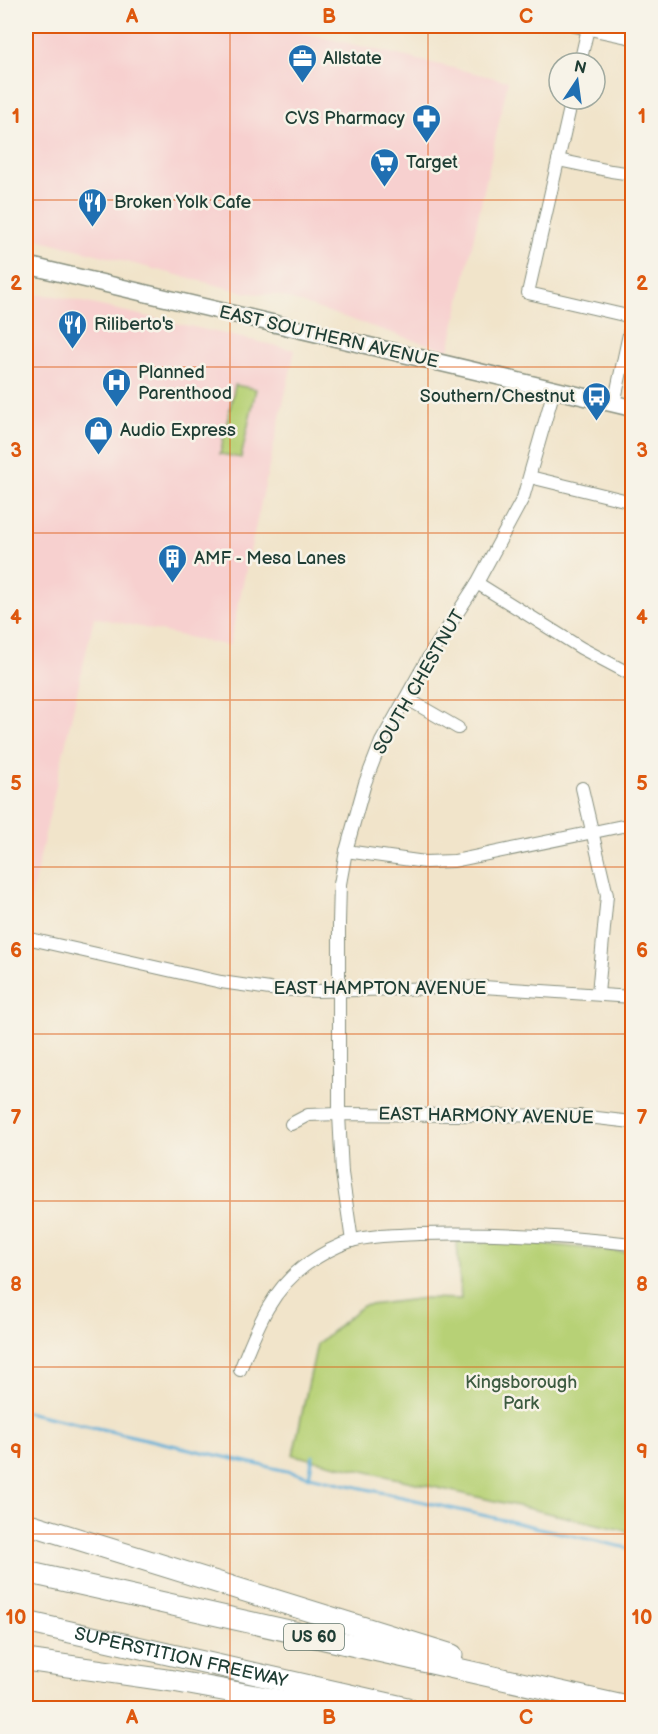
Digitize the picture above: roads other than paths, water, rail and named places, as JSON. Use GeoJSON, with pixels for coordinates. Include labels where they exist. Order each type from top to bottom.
{"type":"FeatureCollection","features":[{"type":"Feature","properties":{"kind":"highway"},"geometry":{"type":"LineString","coordinates":[[26,1523],[602,1702]]}},
{"type":"Feature","properties":{"kind":"highway","name":"US 60"},"geometry":{"type":"LineString","coordinates":[[26,1572],[632,1708]]}},
{"type":"Feature","properties":{"kind":"highway","name":"SUPERSTITION FREEWAY"},"geometry":{"type":"LineString","coordinates":[[26,1622],[407,1708]]}},
{"type":"Feature","properties":{"kind":"highway"},"geometry":{"type":"LineString","coordinates":[[26,1660],[173,1681],[322,1708]]}},
{"type":"Feature","properties":{"kind":"main road","name":"EAST SOUTHERN AVENUE"},"geometry":{"type":"LineString","coordinates":[[26,264],[633,408]]}},
{"type":"Feature","properties":{"kind":"street"},"geometry":{"type":"LineString","coordinates":[[575,26],[633,38]]}},
{"type":"Feature","properties":{"kind":"street"},"geometry":{"type":"LineString","coordinates":[[583,51],[588,28]]}},
{"type":"Feature","properties":{"kind":"street"},"geometry":{"type":"LineString","coordinates":[[569,111],[528,293],[633,318],[614,404]]}},
{"type":"Feature","properties":{"kind":"street"},"geometry":{"type":"LineString","coordinates":[[558,160],[633,174]]}},
{"type":"Feature","properties":{"kind":"street","name":"SOUTH CHESTNUT"},"geometry":{"type":"LineString","coordinates":[[352,1241],[342,1173],[339,1114],[339,913],[340,884],[346,851],[381,742],[428,658],[477,583],[515,515],[530,477],[554,390]]}},
{"type":"Feature","properties":{"kind":"street"},"geometry":{"type":"LineString","coordinates":[[530,477],[633,502]]}},
{"type":"Feature","properties":{"kind":"street"},"geometry":{"type":"LineString","coordinates":[[477,583],[581,648],[633,675]]}},
{"type":"Feature","properties":{"kind":"street"},"geometry":{"type":"LineString","coordinates":[[406,698],[458,728]]}},
{"type":"Feature","properties":{"kind":"street"},"geometry":{"type":"LineString","coordinates":[[582,788],[594,831],[607,895],[598,994]]}},
{"type":"Feature","properties":{"kind":"street"},"geometry":{"type":"LineString","coordinates":[[346,851],[425,862],[454,861],[633,824]]}},
{"type":"Feature","properties":{"kind":"street","name":"EAST HAMPTON AVENUE"},"geometry":{"type":"LineString","coordinates":[[26,938],[221,982],[270,989],[483,987],[633,997]]}},
{"type":"Feature","properties":{"kind":"street","name":"EAST HARMONY AVENUE"},"geometry":{"type":"LineString","coordinates":[[291,1124],[308,1115],[339,1114],[579,1116],[633,1122]]}},
{"type":"Feature","properties":{"kind":"street"},"geometry":{"type":"LineString","coordinates":[[240,1370],[259,1321],[271,1301],[306,1265],[352,1241],[373,1237],[448,1233],[551,1237],[633,1244]]}},
{"type":"Feature","properties":{"kind":"waterway"},"geometry":{"type":"LineString","coordinates":[[26,1412],[632,1549]]}},
{"type":"Feature","properties":{"kind":"waterway"},"geometry":{"type":"LineString","coordinates":[[309,1477],[313,1456]]}},
{"type":"Feature","properties":{"kind":"place","name":"Allstate"},"geometry":{"type":"Point","coordinates":[302,84]}},
{"type":"Feature","properties":{"kind":"place","name":"CVS Pharmacy"},"geometry":{"type":"Point","coordinates":[426,144]}},
{"type":"Feature","properties":{"kind":"place","name":"Target"},"geometry":{"type":"Point","coordinates":[385,188]}},
{"type":"Feature","properties":{"kind":"place","name":"Broken Yolk Cafe"},"geometry":{"type":"Point","coordinates":[93,228]}},
{"type":"Feature","properties":{"kind":"place","name":"Riliberto's"},"geometry":{"type":"Point","coordinates":[73,350]}},
{"type":"Feature","properties":{"kind":"place","name":"Planned Parenthood"},"geometry":{"type":"Point","coordinates":[117,408]}},
{"type":"Feature","properties":{"kind":"place","name":"Southern/Chestnut"},"geometry":{"type":"Point","coordinates":[596,422]}},
{"type":"Feature","properties":{"kind":"place","name":"Audio Express"},"geometry":{"type":"Point","coordinates":[99,456]}},
{"type":"Feature","properties":{"kind":"place","name":"AMF - Mesa Lanes"},"geometry":{"type":"Point","coordinates":[173,584]}},
{"type":"Feature","properties":{"kind":"park label","name":"Kingsborough Park"},"geometry":{"type":"Point","coordinates":[521,1392]}}]}
